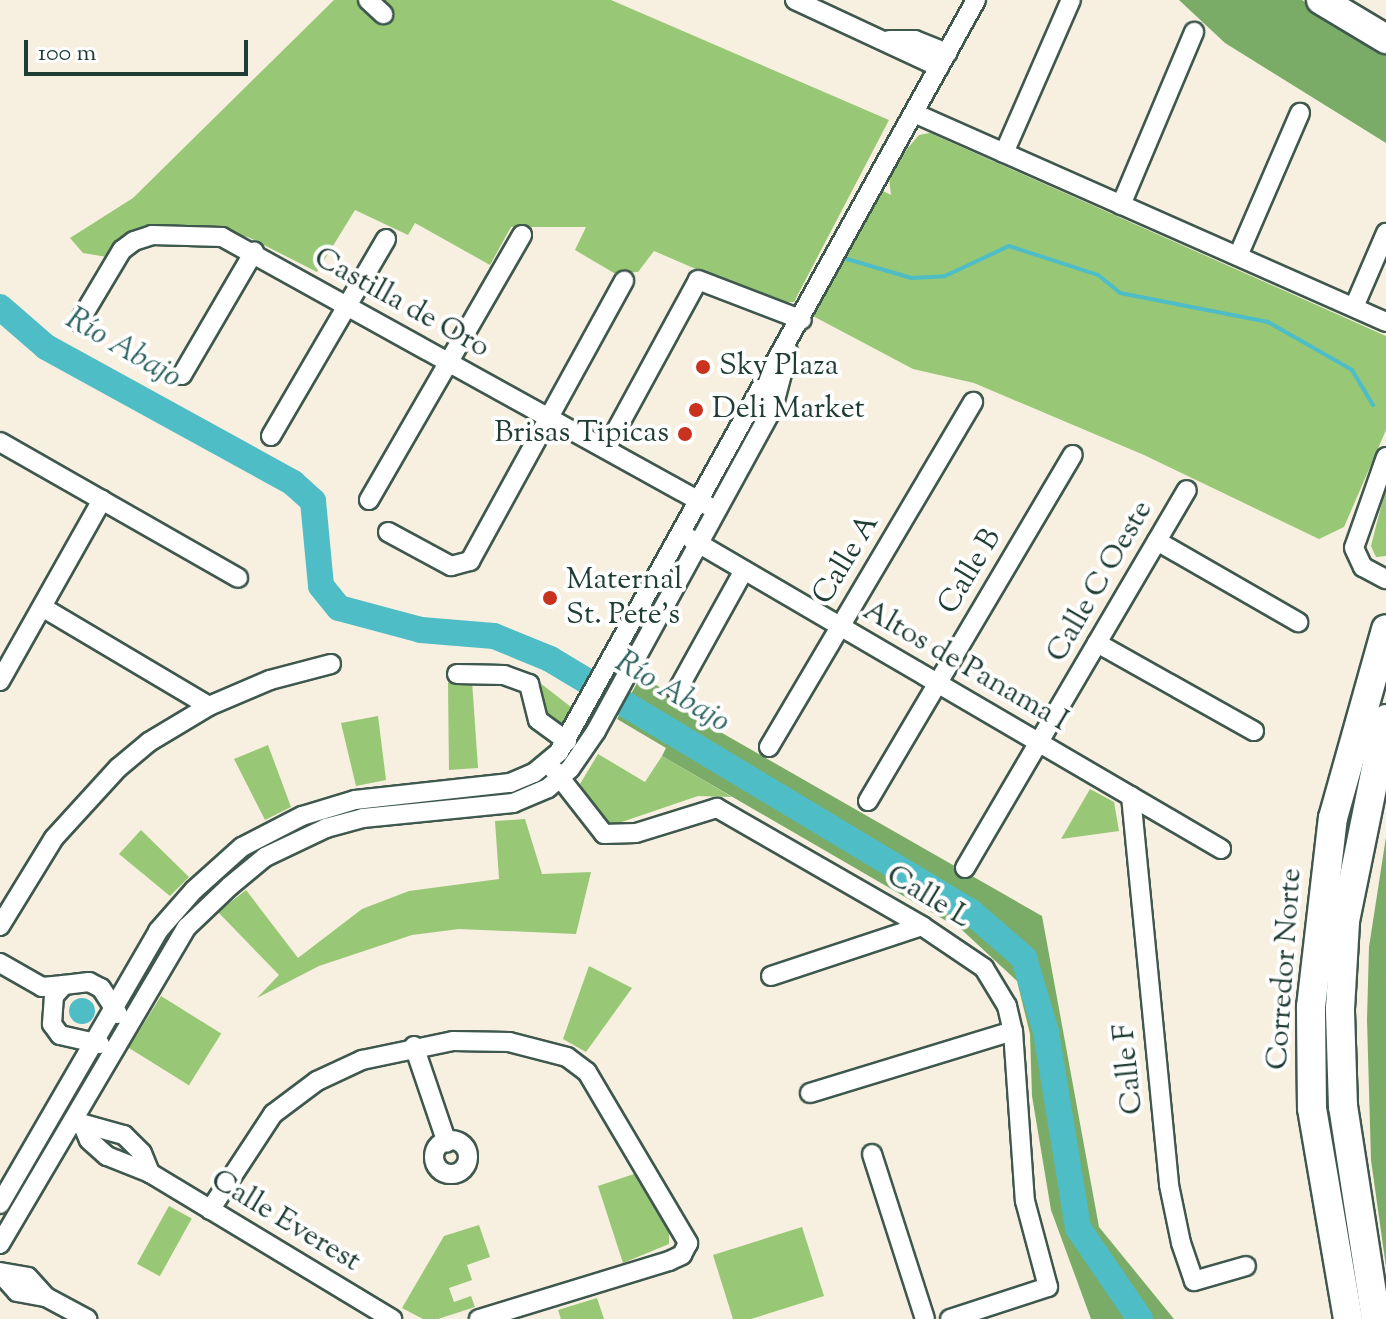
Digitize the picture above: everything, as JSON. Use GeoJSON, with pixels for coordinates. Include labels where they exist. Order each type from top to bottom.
{"type":"FeatureCollection","features":[{"type":"Feature","properties":{"kind":"highway"},"geometry":{"type":"LineString","coordinates":[[1321,0],[1386,39]]}},
{"type":"Feature","properties":{"kind":"highway","name":"Corredor Norte"},"geometry":{"type":"LineString","coordinates":[[1348,1319],[1312,1108],[1311,1007],[1333,818],[1351,739],[1386,629]]}},
{"type":"Feature","properties":{"kind":"highway","name":"Corredor Norte"},"geometry":{"type":"LineString","coordinates":[[1376,1319],[1343,1107],[1340,1009],[1345,921],[1386,719]]}},
{"type":"Feature","properties":{"kind":"street"},"geometry":{"type":"LineString","coordinates":[[368,0],[383,14]]}},
{"type":"Feature","properties":{"kind":"street"},"geometry":{"type":"LineString","coordinates":[[795,0],[889,40],[893,47],[943,60]]}},
{"type":"Feature","properties":{"kind":"street"},"geometry":{"type":"LineString","coordinates":[[0,1204],[173,912],[242,847],[280,826],[355,800],[510,783],[549,762],[567,741],[789,344],[976,0]]}},
{"type":"Feature","properties":{"kind":"street"},"geometry":{"type":"LineString","coordinates":[[1004,153],[1071,0]]}},
{"type":"Feature","properties":{"kind":"street"},"geometry":{"type":"LineString","coordinates":[[1121,205],[1194,32]]}},
{"type":"Feature","properties":{"kind":"street"},"geometry":{"type":"LineString","coordinates":[[914,113],[1386,322]]}},
{"type":"Feature","properties":{"kind":"street"},"geometry":{"type":"LineString","coordinates":[[1238,256],[1300,113]]}},
{"type":"Feature","properties":{"kind":"street"},"geometry":{"type":"LineString","coordinates":[[1354,307],[1386,233]]}},
{"type":"Feature","properties":{"kind":"street","name":"Castilla de Oro"},"geometry":{"type":"LineString","coordinates":[[79,322],[122,250],[134,241],[152,235],[222,237],[718,511]]}},
{"type":"Feature","properties":{"kind":"street"},"geometry":{"type":"LineString","coordinates":[[369,500],[522,235]]}},
{"type":"Feature","properties":{"kind":"street"},"geometry":{"type":"LineString","coordinates":[[271,436],[386,239]]}},
{"type":"Feature","properties":{"kind":"street"},"geometry":{"type":"LineString","coordinates":[[182,375],[254,252]]}},
{"type":"Feature","properties":{"kind":"street"},"geometry":{"type":"LineString","coordinates":[[606,449],[698,280],[802,320]]}},
{"type":"Feature","properties":{"kind":"street"},"geometry":{"type":"LineString","coordinates":[[388,532],[451,566],[470,561],[624,281]]}},
{"type":"Feature","properties":{"kind":"street"},"geometry":{"type":"LineString","coordinates":[[0,1244],[78,1124],[113,1051],[187,927],[241,876],[289,843],[363,818],[513,803],[560,778],[596,731],[773,408],[789,344]]}},
{"type":"Feature","properties":{"kind":"street","name":"Calle A"},"geometry":{"type":"LineString","coordinates":[[769,747],[973,402]]}},
{"type":"Feature","properties":{"kind":"street"},"geometry":{"type":"LineString","coordinates":[[0,442],[238,578]]}},
{"type":"Feature","properties":{"kind":"street","name":"Calle B"},"geometry":{"type":"LineString","coordinates":[[868,801],[1073,455]]}},
{"type":"Feature","properties":{"kind":"street"},"geometry":{"type":"LineString","coordinates":[[1379,576],[1357,559],[1354,548],[1386,457]]}},
{"type":"Feature","properties":{"kind":"street","name":"Calle C Oeste"},"geometry":{"type":"LineString","coordinates":[[965,868],[1187,490]]}},
{"type":"Feature","properties":{"kind":"street"},"geometry":{"type":"LineString","coordinates":[[0,681],[102,500]]}},
{"type":"Feature","properties":{"kind":"street","name":"Altos de Panama I"},"geometry":{"type":"LineString","coordinates":[[681,534],[1221,849]]}},
{"type":"Feature","properties":{"kind":"street"},"geometry":{"type":"LineString","coordinates":[[1157,541],[1298,622]]}},
{"type":"Feature","properties":{"kind":"street"},"geometry":{"type":"LineString","coordinates":[[677,691],[744,570]]}},
{"type":"Feature","properties":{"kind":"street"},"geometry":{"type":"LineString","coordinates":[[42,607],[209,706]]}},
{"type":"Feature","properties":{"kind":"street"},"geometry":{"type":"LineString","coordinates":[[1097,643],[1254,731]]}},
{"type":"Feature","properties":{"kind":"street"},"geometry":{"type":"LineString","coordinates":[[0,926],[54,838],[92,794],[149,742],[209,706],[270,680],[331,664]]}},
{"type":"Feature","properties":{"kind":"street"},"geometry":{"type":"LineString","coordinates":[[457,674],[504,675],[529,684],[538,720],[567,741]]}},
{"type":"Feature","properties":{"kind":"street"},"geometry":{"type":"LineString","coordinates":[[549,762],[560,778]]}},
{"type":"Feature","properties":{"kind":"street","name":"Calle L"},"geometry":{"type":"LineString","coordinates":[[560,778],[604,834],[636,833],[717,808],[922,926],[984,968],[1007,1006],[1013,1031],[1029,1221],[1048,1287],[950,1319]]}},
{"type":"Feature","properties":{"kind":"street","name":"Calle F"},"geometry":{"type":"LineString","coordinates":[[1131,796],[1169,1185],[1181,1243],[1194,1281],[1246,1266]]}},
{"type":"Feature","properties":{"kind":"street"},"geometry":{"type":"LineString","coordinates":[[280,826],[289,843]]}},
{"type":"Feature","properties":{"kind":"street"},"geometry":{"type":"LineString","coordinates":[[874,941],[886,923],[881,902]]}},
{"type":"Feature","properties":{"kind":"street"},"geometry":{"type":"LineString","coordinates":[[771,976],[922,926]]}},
{"type":"Feature","properties":{"kind":"street"},"geometry":{"type":"LineString","coordinates":[[0,963],[42,987],[89,982],[101,988],[113,1010],[131,1020]]}},
{"type":"Feature","properties":{"kind":"street"},"geometry":{"type":"LineString","coordinates":[[50,1009],[64,985]]}},
{"type":"Feature","properties":{"kind":"street"},"geometry":{"type":"LineString","coordinates":[[42,987],[60,1035],[77,1042],[95,1041],[113,1051]]}},
{"type":"Feature","properties":{"kind":"street"},"geometry":{"type":"LineString","coordinates":[[810,1093],[1013,1031]]}},
{"type":"Feature","properties":{"kind":"street"},"geometry":{"type":"LineString","coordinates":[[210,1210],[273,1114],[317,1081],[362,1060],[414,1046],[509,1042],[577,1065],[587,1072],[688,1243],[682,1255],[669,1261],[479,1319]]}},
{"type":"Feature","properties":{"kind":"street"},"geometry":{"type":"LineString","coordinates":[[414,1046],[447,1143]]}},
{"type":"Feature","properties":{"kind":"street","name":"Calle Everest"},"geometry":{"type":"LineString","coordinates":[[54,1110],[78,1124],[89,1140],[107,1156],[150,1173],[392,1319]]}},
{"type":"Feature","properties":{"kind":"street"},"geometry":{"type":"LineString","coordinates":[[872,1154],[925,1319]]}},
{"type":"Feature","properties":{"kind":"street"},"geometry":{"type":"LineString","coordinates":[[0,1273],[28,1277],[46,1297],[87,1319]]}},
{"type":"Feature","properties":{"kind":"green space"},"geometry":{"type":"Polygon","coordinates":[[[334,0],[611,0],[889,120],[794,302],[773,302],[654,251],[638,272],[614,273],[575,250],[586,227],[511,227],[490,265],[415,223],[408,235],[355,210],[317,272],[248,237],[202,228],[150,227],[117,240],[107,257],[83,253],[70,238],[133,198],[334,0]]]}},
{"type":"Feature","properties":{"kind":"green space"},"geometry":{"type":"Polygon","coordinates":[[[1179,0],[1302,0],[1386,52],[1386,143],[1225,43],[1179,0]]]}},
{"type":"Feature","properties":{"kind":"green space"},"geometry":{"type":"Polygon","coordinates":[[[930,133],[1386,336],[1386,430],[1344,527],[1319,539],[1144,455],[974,383],[913,369],[813,316],[883,191],[891,195],[889,178],[906,150],[919,135],[930,133]]]}},
{"type":"Feature","properties":{"kind":"green space"},"geometry":{"type":"Polygon","coordinates":[[[1386,487],[1386,556],[1376,557],[1371,546],[1386,487]]]}},
{"type":"Feature","properties":{"kind":"green space"},"geometry":{"type":"Polygon","coordinates":[[[641,676],[718,722],[715,729],[1042,916],[1099,1227],[1174,1319],[1091,1319],[1051,1210],[1032,1096],[1030,1034],[1017,981],[962,930],[662,756],[666,748],[617,719],[641,676]]]}},
{"type":"Feature","properties":{"kind":"green space"},"geometry":{"type":"Polygon","coordinates":[[[535,679],[571,707],[562,725],[542,717],[535,679]]]}},
{"type":"Feature","properties":{"kind":"green space"},"geometry":{"type":"Polygon","coordinates":[[[472,681],[478,768],[449,770],[448,683],[472,681]]]}},
{"type":"Feature","properties":{"kind":"green space"},"geometry":{"type":"Polygon","coordinates":[[[378,716],[386,780],[356,786],[341,723],[378,716]]]}},
{"type":"Feature","properties":{"kind":"green space"},"geometry":{"type":"Polygon","coordinates":[[[268,745],[291,807],[265,820],[234,759],[268,745]]]}},
{"type":"Feature","properties":{"kind":"green space"},"geometry":{"type":"Polygon","coordinates":[[[598,754],[645,782],[662,756],[732,797],[698,796],[610,826],[580,784],[598,754]]]}},
{"type":"Feature","properties":{"kind":"green space"},"geometry":{"type":"Polygon","coordinates":[[[1090,789],[1114,802],[1119,831],[1061,839],[1090,789]]]}},
{"type":"Feature","properties":{"kind":"green space"},"geometry":{"type":"Polygon","coordinates":[[[525,819],[542,874],[591,872],[576,934],[459,929],[412,935],[319,966],[257,998],[279,975],[218,912],[246,890],[298,958],[362,909],[409,891],[499,879],[495,821],[525,819]]]}},
{"type":"Feature","properties":{"kind":"green space"},"geometry":{"type":"Polygon","coordinates":[[[141,830],[189,877],[170,896],[119,854],[141,830]]]}},
{"type":"Feature","properties":{"kind":"green space"},"geometry":{"type":"Polygon","coordinates":[[[1386,837],[1386,1267],[1371,1160],[1367,1020],[1369,947],[1386,837]]]}},
{"type":"Feature","properties":{"kind":"green space"},"geometry":{"type":"Polygon","coordinates":[[[257,849],[190,912],[143,981],[139,979],[202,892],[257,849]]]}},
{"type":"Feature","properties":{"kind":"green space"},"geometry":{"type":"Polygon","coordinates":[[[589,966],[632,988],[586,1052],[563,1039],[589,966]]]}},
{"type":"Feature","properties":{"kind":"green space"},"geometry":{"type":"Polygon","coordinates":[[[161,996],[221,1034],[189,1085],[129,1048],[161,996]]]}},
{"type":"Feature","properties":{"kind":"green space"},"geometry":{"type":"Polygon","coordinates":[[[634,1174],[669,1232],[669,1244],[623,1263],[598,1186],[634,1174]]]}},
{"type":"Feature","properties":{"kind":"green space"},"geometry":{"type":"Polygon","coordinates":[[[169,1206],[192,1219],[160,1276],[137,1264],[169,1206]]]}},
{"type":"Feature","properties":{"kind":"green space"},"geometry":{"type":"Polygon","coordinates":[[[479,1225],[490,1257],[467,1265],[472,1280],[449,1288],[454,1302],[471,1296],[475,1307],[438,1319],[423,1319],[402,1308],[444,1236],[479,1225]]]}},
{"type":"Feature","properties":{"kind":"green space"},"geometry":{"type":"Polygon","coordinates":[[[802,1227],[824,1296],[751,1319],[733,1319],[713,1255],[802,1227]]]}},
{"type":"Feature","properties":{"kind":"green space"},"geometry":{"type":"Polygon","coordinates":[[[597,1298],[604,1319],[561,1319],[558,1310],[597,1298]]]}},
{"type":"Feature","properties":{"kind":"water"},"geometry":{"type":"Polygon","coordinates":[[[82,998],[91,1002],[95,1011],[91,1020],[82,1024],[73,1020],[69,1011],[73,1002],[82,998]]]}},
{"type":"Feature","properties":{"kind":"waterway"},"geometry":{"type":"LineString","coordinates":[[847,259],[911,278],[945,276],[1009,246],[1098,275],[1120,293],[1268,322],[1352,370],[1373,405]]}},
{"type":"Feature","properties":{"kind":"waterway","name":"Río Abajo"},"geometry":{"type":"LineString","coordinates":[[0,307],[46,347],[293,483],[313,501],[321,586],[339,608],[421,630],[494,636],[550,659],[970,911],[1024,958],[1046,1032],[1078,1228],[1140,1319]]}},
{"type":"Feature","properties":{"kind":"place","name":"Sky Plaza"},"geometry":{"type":"Point","coordinates":[703,367]}},
{"type":"Feature","properties":{"kind":"place","name":"Deli Market"},"geometry":{"type":"Point","coordinates":[696,410]}},
{"type":"Feature","properties":{"kind":"place","name":"Brisas Tipicas"},"geometry":{"type":"Point","coordinates":[685,434]}},
{"type":"Feature","properties":{"kind":"place","name":"Maternal St. Pete's"},"geometry":{"type":"Point","coordinates":[550,598]}}]}
